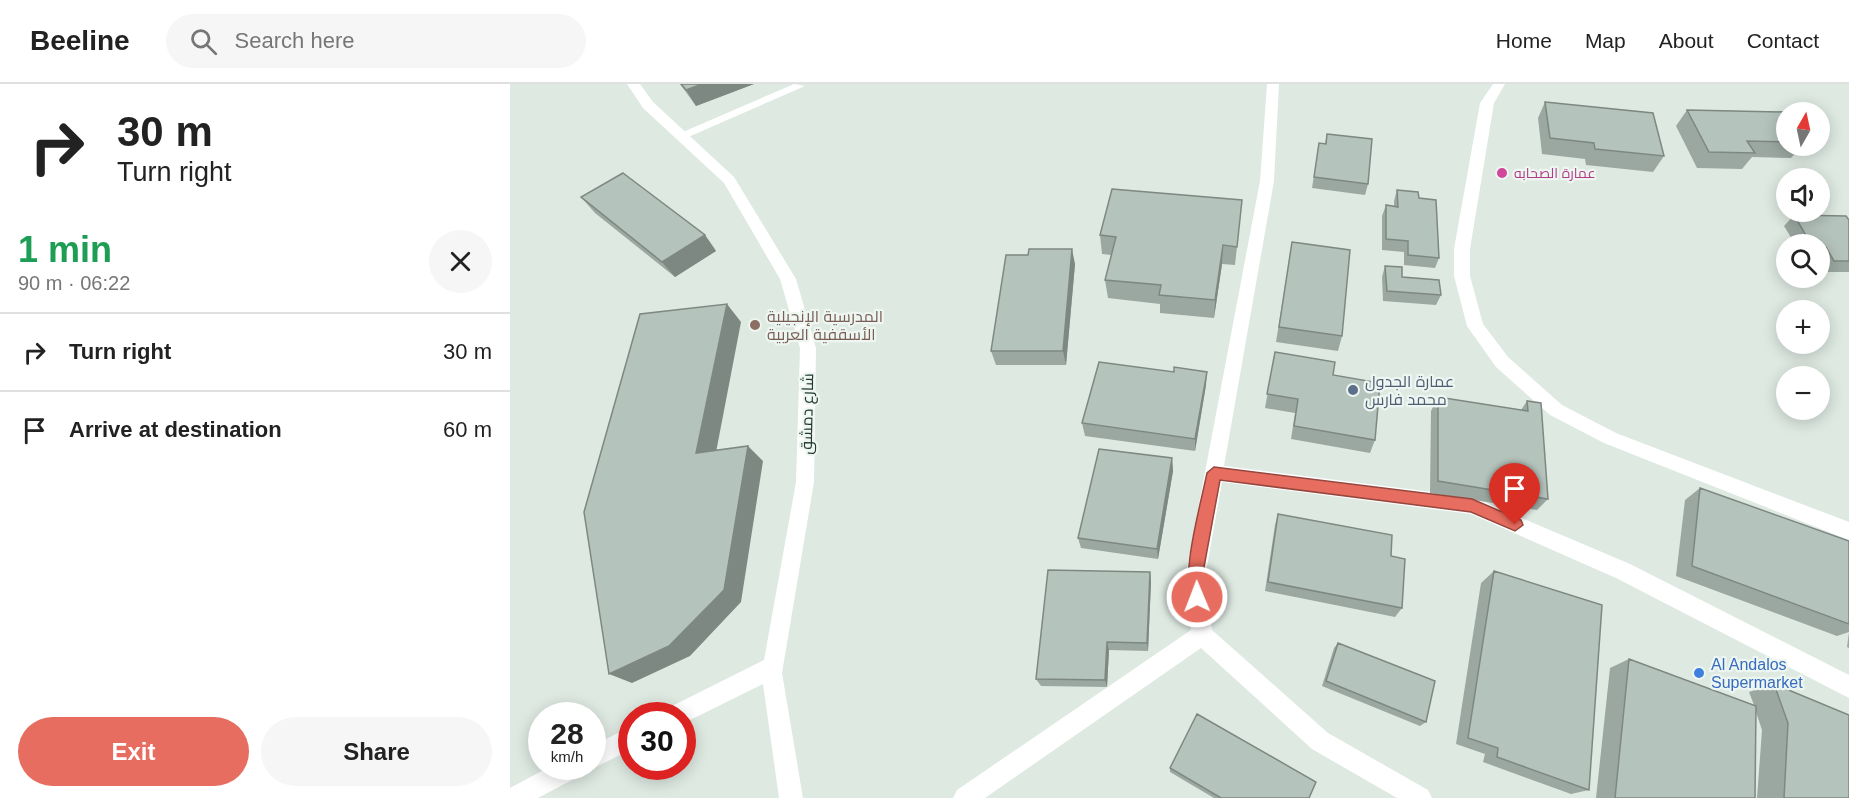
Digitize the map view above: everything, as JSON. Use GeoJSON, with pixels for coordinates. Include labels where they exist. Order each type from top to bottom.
{"type":"FeatureCollection","features":[{"type":"Feature","properties":{"kind":"street","name":"شارع دمشق"},"geometry":{"type":"LineString","coordinates":[[633,84],[648,105],[729,180],[788,279],[808,348],[806,482],[774,667],[771,669],[791,798]]}},
{"type":"Feature","properties":{"kind":"street"},"geometry":{"type":"LineString","coordinates":[[1273,84],[1267,181],[1195,578],[1202,635],[1320,741],[1420,798]]}},
{"type":"Feature","properties":{"kind":"street"},"geometry":{"type":"LineString","coordinates":[[1481,84],[1487,103]]}},
{"type":"Feature","properties":{"kind":"street"},"geometry":{"type":"LineString","coordinates":[[1499,84],[1487,103],[1462,249],[1462,276],[1475,326],[1502,362],[1556,410],[1610,438],[1849,531]]}},
{"type":"Feature","properties":{"kind":"street"},"geometry":{"type":"LineString","coordinates":[[1214,473],[1472,506],[1623,571],[1849,687]]}},
{"type":"Feature","properties":{"kind":"street"},"geometry":{"type":"LineString","coordinates":[[965,798],[1202,635]]}},
{"type":"Feature","properties":{"kind":"street"},"geometry":{"type":"LineString","coordinates":[[696,706],[774,667]]}},
{"type":"Feature","properties":{"kind":"street"},"geometry":{"type":"LineString","coordinates":[[514,798],[548,780]]}},
{"type":"Feature","properties":{"kind":"lane"},"geometry":{"type":"LineString","coordinates":[[682,135],[799,86]]}},
{"type":"Feature","properties":{"kind":"building"},"geometry":{"type":"Polygon","coordinates":[[[681,84],[702,84],[686,90],[681,84]]]}},
{"type":"Feature","properties":{"kind":"building"},"geometry":{"type":"Polygon","coordinates":[[[1545,102],[1653,113],[1664,156],[1595,149],[1594,143],[1550,138],[1545,102]]]}},
{"type":"Feature","properties":{"kind":"building"},"geometry":{"type":"Polygon","coordinates":[[[1687,110],[1776,112],[1776,142],[1747,141],[1755,153],[1709,152],[1687,110]]]}},
{"type":"Feature","properties":{"kind":"building"},"geometry":{"type":"Polygon","coordinates":[[[1327,134],[1372,139],[1368,184],[1314,177],[1319,143],[1326,144],[1327,134]]]}},
{"type":"Feature","properties":{"kind":"building"},"geometry":{"type":"Polygon","coordinates":[[[623,173],[705,235],[662,262],[581,197],[623,173]]]}},
{"type":"Feature","properties":{"kind":"building"},"geometry":{"type":"Polygon","coordinates":[[[1112,189],[1242,200],[1237,247],[1223,245],[1215,300],[1159,295],[1161,285],[1105,280],[1116,237],[1100,235],[1112,189]]]}},
{"type":"Feature","properties":{"kind":"building"},"geometry":{"type":"Polygon","coordinates":[[[1397,190],[1418,192],[1419,198],[1436,200],[1439,258],[1408,255],[1408,241],[1386,239],[1386,205],[1398,207],[1397,190]]]}},
{"type":"Feature","properties":{"kind":"building"},"geometry":{"type":"Polygon","coordinates":[[[1830,216],[1846,216],[1849,220],[1849,261],[1834,261],[1830,254],[1830,234],[1805,234],[1798,222],[1830,222],[1830,216]]]}},
{"type":"Feature","properties":{"kind":"building"},"geometry":{"type":"Polygon","coordinates":[[[1292,242],[1350,250],[1342,336],[1279,327],[1292,242]]]}},
{"type":"Feature","properties":{"kind":"building"},"geometry":{"type":"Polygon","coordinates":[[[1029,249],[1072,249],[1063,351],[991,351],[1006,255],[1028,255],[1029,249]]]}},
{"type":"Feature","properties":{"kind":"building"},"geometry":{"type":"Polygon","coordinates":[[[1385,266],[1402,267],[1402,277],[1439,280],[1441,295],[1387,291],[1385,266]]]}},
{"type":"Feature","properties":{"kind":"building"},"geometry":{"type":"Polygon","coordinates":[[[727,304],[696,453],[748,446],[724,590],[669,646],[609,674],[584,512],[640,314],[727,304]]]}},
{"type":"Feature","properties":{"kind":"building"},"geometry":{"type":"Polygon","coordinates":[[[1275,352],[1335,362],[1333,375],[1380,383],[1375,440],[1294,426],[1298,399],[1267,394],[1275,352]]]}},
{"type":"Feature","properties":{"kind":"building"},"geometry":{"type":"Polygon","coordinates":[[[1099,362],[1174,372],[1174,367],[1207,372],[1195,439],[1082,423],[1099,362]]]}},
{"type":"Feature","properties":{"kind":"building"},"geometry":{"type":"Polygon","coordinates":[[[1438,397],[1528,411],[1527,401],[1541,403],[1548,499],[1438,481],[1438,397]]]}},
{"type":"Feature","properties":{"kind":"building"},"geometry":{"type":"Polygon","coordinates":[[[1099,449],[1172,458],[1157,549],[1078,538],[1099,449]]]}},
{"type":"Feature","properties":{"kind":"building"},"geometry":{"type":"Polygon","coordinates":[[[1700,488],[1849,541],[1849,624],[1692,566],[1700,488]]]}},
{"type":"Feature","properties":{"kind":"building"},"geometry":{"type":"Polygon","coordinates":[[[1278,514],[1392,535],[1391,556],[1405,559],[1402,608],[1268,582],[1278,514]]]}},
{"type":"Feature","properties":{"kind":"building"},"geometry":{"type":"Polygon","coordinates":[[[1048,570],[1150,572],[1147,643],[1107,642],[1105,680],[1036,679],[1048,570]]]}},
{"type":"Feature","properties":{"kind":"building"},"geometry":{"type":"Polygon","coordinates":[[[1494,571],[1602,605],[1589,790],[1497,757],[1498,748],[1468,738],[1494,571]]]}},
{"type":"Feature","properties":{"kind":"building"},"geometry":{"type":"Polygon","coordinates":[[[1338,643],[1435,681],[1426,722],[1326,681],[1338,643]]]}},
{"type":"Feature","properties":{"kind":"building"},"geometry":{"type":"Polygon","coordinates":[[[1629,659],[1756,706],[1755,798],[1615,798],[1629,659]]]}},
{"type":"Feature","properties":{"kind":"building"},"geometry":{"type":"Polygon","coordinates":[[[1774,684],[1849,715],[1849,798],[1784,798],[1788,723],[1774,684]]]}},
{"type":"Feature","properties":{"kind":"building"},"geometry":{"type":"Polygon","coordinates":[[[1197,714],[1316,782],[1309,798],[1221,798],[1170,768],[1197,714]]]}},
{"type":"Feature","properties":{"kind":"place","name":"عمارة الصحابه"},"geometry":{"type":"Point","coordinates":[1502,173]}},
{"type":"Feature","properties":{"kind":"place","name":"المدرسية الإنجيلية الأسقفية العربية"},"geometry":{"type":"Point","coordinates":[755,325]}},
{"type":"Feature","properties":{"kind":"place","name":"عمارة الجدول محمد فارس"},"geometry":{"type":"Point","coordinates":[1353,390]}},
{"type":"Feature","properties":{"kind":"place","name":"Al Andalos Supermarket"},"geometry":{"type":"Point","coordinates":[1699,673]}},
{"type":"Feature","properties":{"kind":"route"},"geometry":{"type":"LineString","coordinates":[[1197,597],[1195,578],[1214,473],[1472,506],[1515,525]]}}]}
